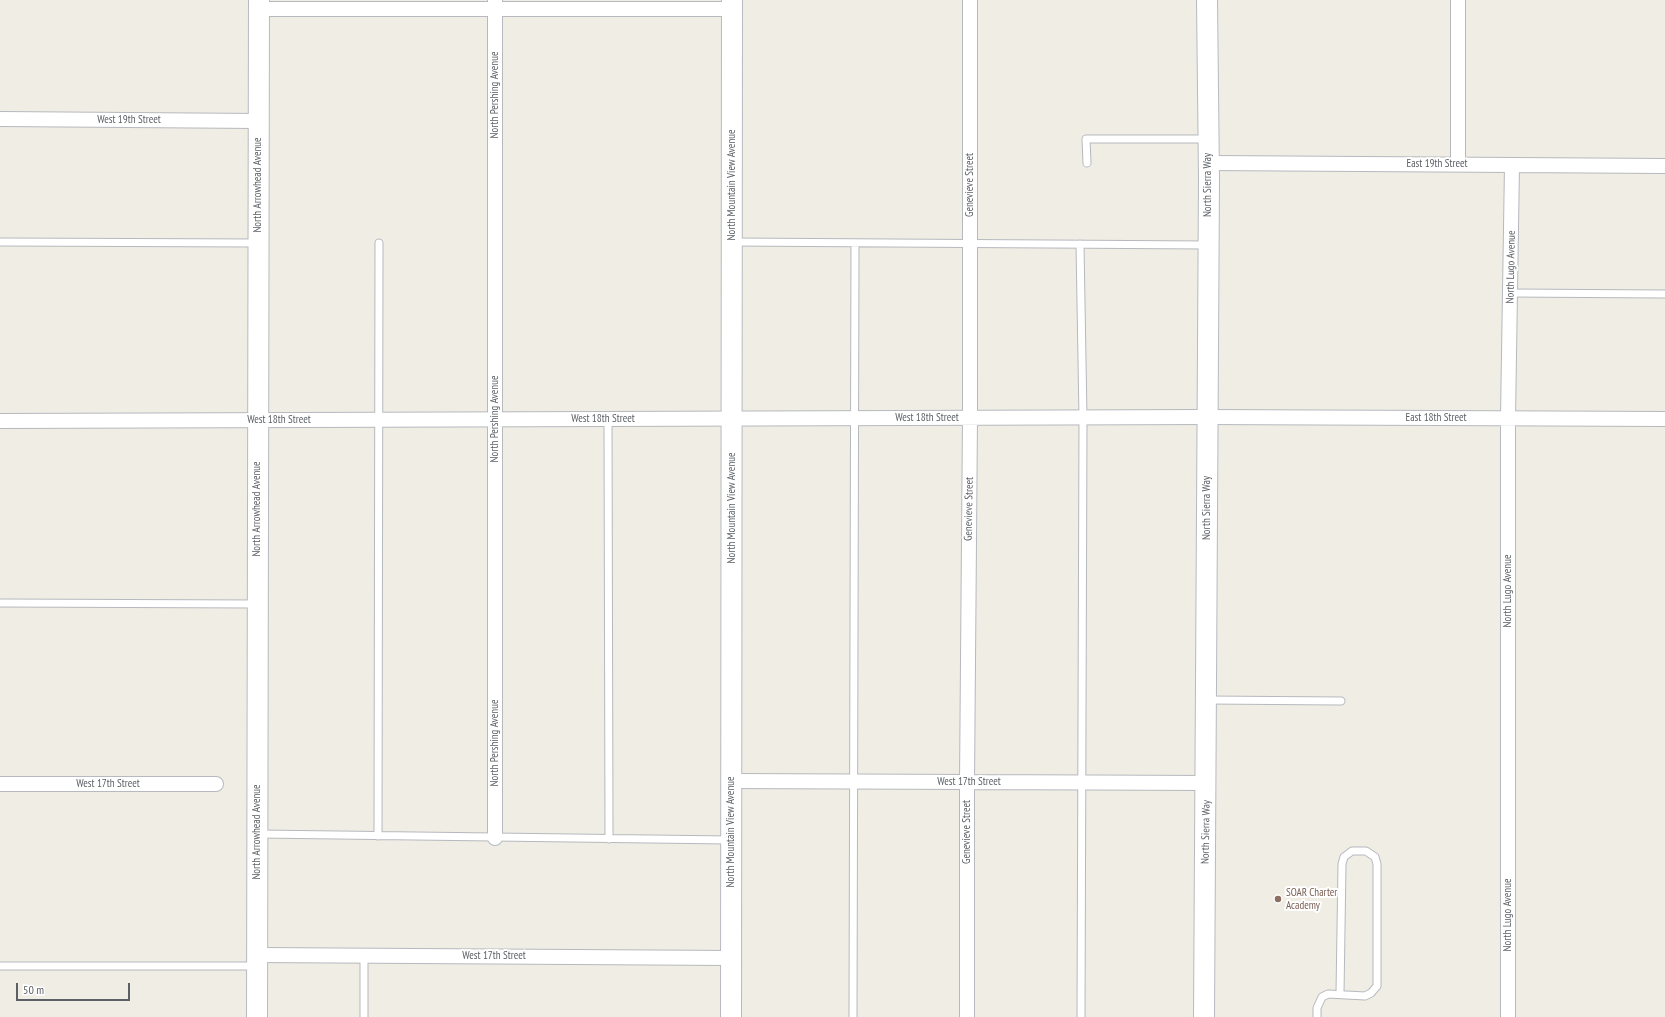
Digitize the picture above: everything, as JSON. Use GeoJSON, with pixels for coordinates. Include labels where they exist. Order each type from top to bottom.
{"type":"FeatureCollection","features":[{"type":"Feature","properties":{"kind":"street","name":"Genevieve Street"},"geometry":{"type":"LineString","coordinates":[[967,1017],[970,418],[970,0]]}},
{"type":"Feature","properties":{"kind":"street","name":"North Sierra Way"},"geometry":{"type":"LineString","coordinates":[[1204,1017],[1207,783],[1207,0]]}},
{"type":"Feature","properties":{"kind":"street"},"geometry":{"type":"LineString","coordinates":[[1458,0],[1458,164]]}},
{"type":"Feature","properties":{"kind":"street"},"geometry":{"type":"LineString","coordinates":[[258,4],[732,5]]}},
{"type":"Feature","properties":{"kind":"street","name":"North Arrowhead Avenue"},"geometry":{"type":"LineString","coordinates":[[257,1017],[256,604],[258,420],[258,4]]}},
{"type":"Feature","properties":{"kind":"street","name":"North Pershing Avenue"},"geometry":{"type":"LineString","coordinates":[[495,4],[495,838]]}},
{"type":"Feature","properties":{"kind":"street","name":"North Mountain View Avenue"},"geometry":{"type":"LineString","coordinates":[[731,1017],[732,5]]}},
{"type":"Feature","properties":{"kind":"street","name":"West 19th Street"},"geometry":{"type":"LineString","coordinates":[[0,119],[258,120]]}},
{"type":"Feature","properties":{"kind":"street","name":"East 19th Street"},"geometry":{"type":"LineString","coordinates":[[1208,163],[1665,166]]}},
{"type":"Feature","properties":{"kind":"street","name":"North Lugo Avenue"},"geometry":{"type":"LineString","coordinates":[[1508,1017],[1508,418],[1512,164]]}},
{"type":"Feature","properties":{"kind":"street","name":"West 18th Street"},"geometry":{"type":"LineString","coordinates":[[0,421],[1207,418]]}},
{"type":"Feature","properties":{"kind":"street","name":"East 18th Street"},"geometry":{"type":"LineString","coordinates":[[1207,418],[1665,419]]}},
{"type":"Feature","properties":{"kind":"street","name":"West 17th Street"},"geometry":{"type":"LineString","coordinates":[[731,781],[1207,783]]}},
{"type":"Feature","properties":{"kind":"street","name":"West 17th Street"},"geometry":{"type":"LineString","coordinates":[[0,784],[216,784]]}},
{"type":"Feature","properties":{"kind":"street","name":"West 17th Street"},"geometry":{"type":"LineString","coordinates":[[258,961],[364,955],[731,958]]}},
{"type":"Feature","properties":{"kind":"lane"},"geometry":{"type":"LineString","coordinates":[[1087,162],[1086,140],[1208,139]]}},
{"type":"Feature","properties":{"kind":"lane"},"geometry":{"type":"LineString","coordinates":[[0,242],[258,243]]}},
{"type":"Feature","properties":{"kind":"lane"},"geometry":{"type":"LineString","coordinates":[[732,242],[1208,246]]}},
{"type":"Feature","properties":{"kind":"lane"},"geometry":{"type":"LineString","coordinates":[[378,836],[379,243]]}},
{"type":"Feature","properties":{"kind":"lane"},"geometry":{"type":"LineString","coordinates":[[853,1017],[856,419],[855,243]]}},
{"type":"Feature","properties":{"kind":"lane"},"geometry":{"type":"LineString","coordinates":[[1080,244],[1082,418],[1081,1017]]}},
{"type":"Feature","properties":{"kind":"lane"},"geometry":{"type":"LineString","coordinates":[[1510,293],[1665,294]]}},
{"type":"Feature","properties":{"kind":"lane"},"geometry":{"type":"LineString","coordinates":[[608,419],[609,839]]}},
{"type":"Feature","properties":{"kind":"lane"},"geometry":{"type":"LineString","coordinates":[[0,603],[256,604]]}},
{"type":"Feature","properties":{"kind":"lane"},"geometry":{"type":"LineString","coordinates":[[1207,700],[1341,701]]}},
{"type":"Feature","properties":{"kind":"lane"},"geometry":{"type":"LineString","coordinates":[[257,834],[731,840]]}},
{"type":"Feature","properties":{"kind":"lane"},"geometry":{"type":"LineString","coordinates":[[1317,1017],[1318,1008],[1322,997],[1328,994],[1365,996],[1371,993],[1377,986],[1377,864],[1375,857],[1366,851],[1352,851],[1344,857],[1342,864],[1340,994]]}},
{"type":"Feature","properties":{"kind":"lane"},"geometry":{"type":"LineString","coordinates":[[364,955],[364,1017]]}},
{"type":"Feature","properties":{"kind":"lane"},"geometry":{"type":"LineString","coordinates":[[0,966],[258,961]]}},
{"type":"Feature","properties":{"kind":"place","name":"SOAR Charter Academy"},"geometry":{"type":"Point","coordinates":[1278,899]}}]}
